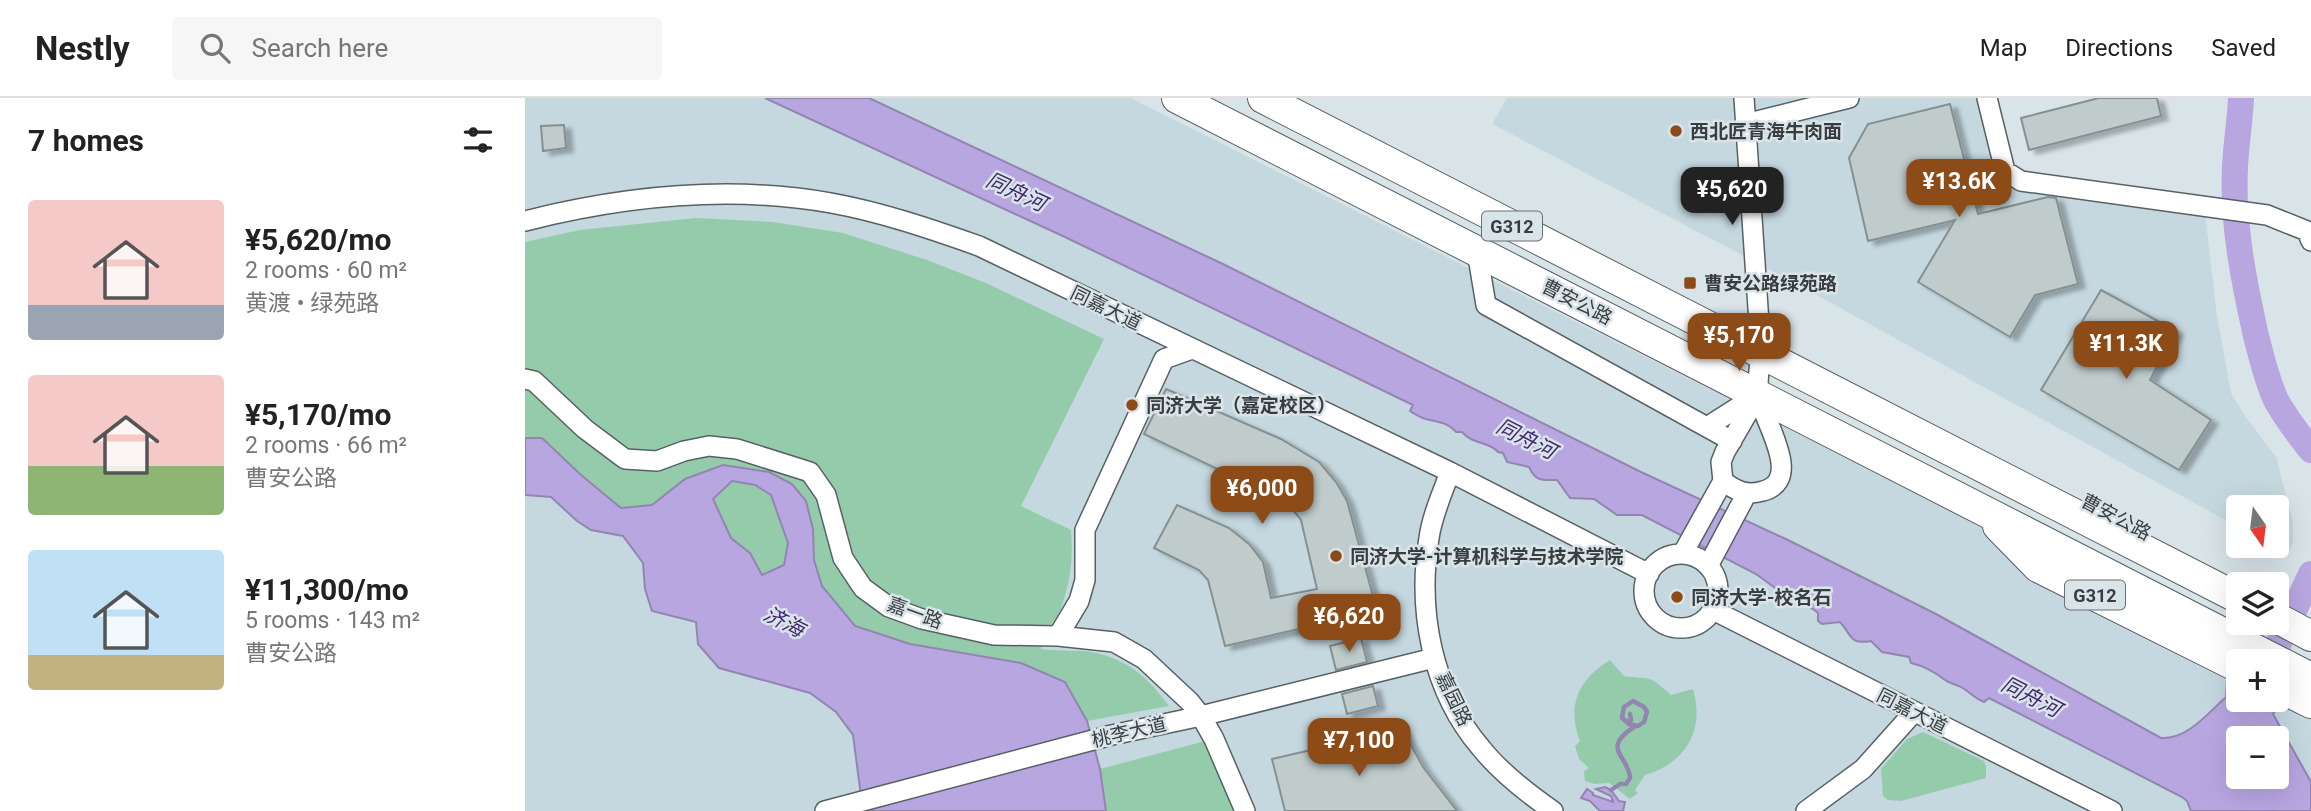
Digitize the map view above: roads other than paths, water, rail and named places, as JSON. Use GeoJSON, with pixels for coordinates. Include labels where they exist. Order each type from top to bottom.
{"type":"FeatureCollection","features":[{"type":"Feature","properties":{"kind":"highway","name":"曹安公路"},"geometry":{"type":"LineString","coordinates":[[1177,98],[1978,506],[2226,651]]}},
{"type":"Feature","properties":{"kind":"highway","name":"曹安公路"},"geometry":{"type":"LineString","coordinates":[[1263,98],[2226,592]]}},
{"type":"Feature","properties":{"kind":"highway","name":"曹安公路"},"geometry":{"type":"LineString","coordinates":[[1761,353],[1801,351],[2226,575]]}},
{"type":"Feature","properties":{"kind":"highway"},"geometry":{"type":"LineString","coordinates":[[2289,607],[2311,618]]}},
{"type":"Feature","properties":{"kind":"highway"},"geometry":{"type":"LineString","coordinates":[[2289,624],[2311,636]]}},
{"type":"Feature","properties":{"kind":"street"},"geometry":{"type":"LineString","coordinates":[[1723,481],[1735,490],[1747,493],[1768,490],[1782,474],[1779,452],[1758,395],[1761,353],[1744,98]]}},
{"type":"Feature","properties":{"kind":"street"},"geometry":{"type":"LineString","coordinates":[[1745,124],[1849,98]]}},
{"type":"Feature","properties":{"kind":"street"},"geometry":{"type":"LineString","coordinates":[[1987,98],[2005,171],[2021,181],[2267,215],[2307,231],[2311,242]]}},
{"type":"Feature","properties":{"kind":"street","name":"同嘉大道"},"geometry":{"type":"LineString","coordinates":[[525,221],[571,209],[684,195],[769,197],[831,203],[889,217],[979,246],[1450,472],[1649,574]]}},
{"type":"Feature","properties":{"kind":"street"},"geometry":{"type":"LineString","coordinates":[[1477,251],[1486,305],[1732,441]]}},
{"type":"Feature","properties":{"kind":"street"},"geometry":{"type":"LineString","coordinates":[[1058,636],[1079,601],[1085,580],[1085,530],[1164,359],[1192,348]]}},
{"type":"Feature","properties":{"kind":"street","name":"嘉一路"},"geometry":{"type":"LineString","coordinates":[[525,379],[534,382],[585,429],[625,460],[657,461],[684,451],[709,446],[737,449],[810,472],[826,495],[843,558],[863,588],[889,607],[922,619],[994,635],[1058,636],[1114,642],[1144,659],[1190,702],[1201,716],[1214,739],[1245,811]]}},
{"type":"Feature","properties":{"kind":"street"},"geometry":{"type":"LineString","coordinates":[[1707,427],[1758,395]]}},
{"type":"Feature","properties":{"kind":"street"},"geometry":{"type":"LineString","coordinates":[[1747,493],[1711,560],[1718,587],[1713,610],[1705,620],[1694,626],[1668,626],[1657,620],[1649,610],[1645,598],[1649,574],[1664,559],[1686,547],[1723,481],[1721,462],[1758,395]]}},
{"type":"Feature","properties":{"kind":"street","name":"嘉园路"},"geometry":{"type":"LineString","coordinates":[[1450,472],[1429,536],[1424,579],[1426,623],[1434,658],[1457,713],[1481,748],[1525,791],[1553,811]]}},
{"type":"Feature","properties":{"kind":"street"},"geometry":{"type":"LineString","coordinates":[[1686,547],[1701,561],[1711,560]]}},
{"type":"Feature","properties":{"kind":"street","name":"同嘉大道"},"geometry":{"type":"LineString","coordinates":[[1713,610],[2112,811]]}},
{"type":"Feature","properties":{"kind":"street","name":"桃李大道"},"geometry":{"type":"LineString","coordinates":[[825,811],[1104,737],[1201,716],[1434,658]]}},
{"type":"Feature","properties":{"kind":"street"},"geometry":{"type":"LineString","coordinates":[[1806,811],[1863,769],[1914,712]]}},
{"type":"Feature","properties":{"kind":"water","name":"同舟河"},"geometry":{"type":"Polygon","coordinates":[[[765,98],[869,98],[1223,264],[1641,472],[1788,540],[1936,614],[2161,738],[2188,730],[2226,697],[2226,712],[2275,712],[2273,714],[2280,726],[2226,726],[2226,789],[2289,789],[2289,743],[2311,782],[2311,811],[2191,811],[2182,797],[1989,698],[1984,702],[1961,687],[1911,663],[1909,657],[1882,652],[1871,641],[1855,640],[1840,622],[1822,624],[1818,621],[1818,613],[1813,609],[1786,596],[1756,574],[1642,515],[1617,515],[1594,499],[1570,498],[1557,480],[1540,479],[1529,467],[1507,462],[1503,453],[1490,446],[1471,439],[1462,432],[1456,432],[1446,424],[1418,416],[1410,411],[1413,405],[1067,238],[765,98]]]}},
{"type":"Feature","properties":{"kind":"water","name":"济海"},"geometry":{"type":"Polygon","coordinates":[[[525,438],[542,438],[621,508],[652,505],[685,479],[723,465],[769,472],[792,484],[806,501],[813,529],[814,560],[822,586],[855,626],[910,644],[1021,663],[1065,682],[1087,721],[1100,769],[1106,811],[863,811],[853,735],[836,712],[810,693],[719,668],[698,644],[696,622],[652,611],[645,589],[643,563],[623,536],[591,530],[551,497],[525,495],[525,438]],[[732,481],[713,499],[731,538],[750,553],[762,575],[784,565],[788,543],[771,495],[755,485],[732,481]]]}},
{"type":"Feature","properties":{"kind":"water"},"geometry":{"type":"Polygon","coordinates":[[[1605,787],[1611,790],[1619,801],[1625,802],[1623,811],[1600,811],[1590,801],[1581,798],[1587,789],[1593,795],[1613,802],[1611,796],[1596,789],[1605,787]]]}},
{"type":"Feature","properties":{"kind":"waterway"},"geometry":{"type":"LineString","coordinates":[[2241,98],[2235,188],[2237,231],[2247,295],[2260,353],[2273,394],[2311,450]]}},
{"type":"Feature","properties":{"kind":"waterway"},"geometry":{"type":"LineString","coordinates":[[2276,649],[2311,574]]}},
{"type":"Feature","properties":{"kind":"waterway"},"geometry":{"type":"LineString","coordinates":[[1633,701],[1647,712],[1644,722],[1638,726],[1629,724],[1622,718],[1624,707],[1633,701]]}},
{"type":"Feature","properties":{"kind":"waterway"},"geometry":{"type":"LineString","coordinates":[[1628,721],[1631,720],[1630,714]]}},
{"type":"Feature","properties":{"kind":"waterway"},"geometry":{"type":"LineString","coordinates":[[1611,790],[1620,784],[1626,784],[1630,778],[1618,747],[1619,741],[1634,727]]}},
{"type":"Feature","properties":{"kind":"place","name":"西北匠青海牛肉面"},"geometry":{"type":"Point","coordinates":[1676,131]}},
{"type":"Feature","properties":{"kind":"place","name":"曹安公路绿苑路"},"geometry":{"type":"Point","coordinates":[1690,283]}},
{"type":"Feature","properties":{"kind":"place","name":"同济大学（嘉定校区）"},"geometry":{"type":"Point","coordinates":[1132,405]}},
{"type":"Feature","properties":{"kind":"place","name":"同济大学-计算机科学与技术学院"},"geometry":{"type":"Point","coordinates":[1336,556]}},
{"type":"Feature","properties":{"kind":"place","name":"同济大学-校名石"},"geometry":{"type":"Point","coordinates":[1677,597]}}]}
